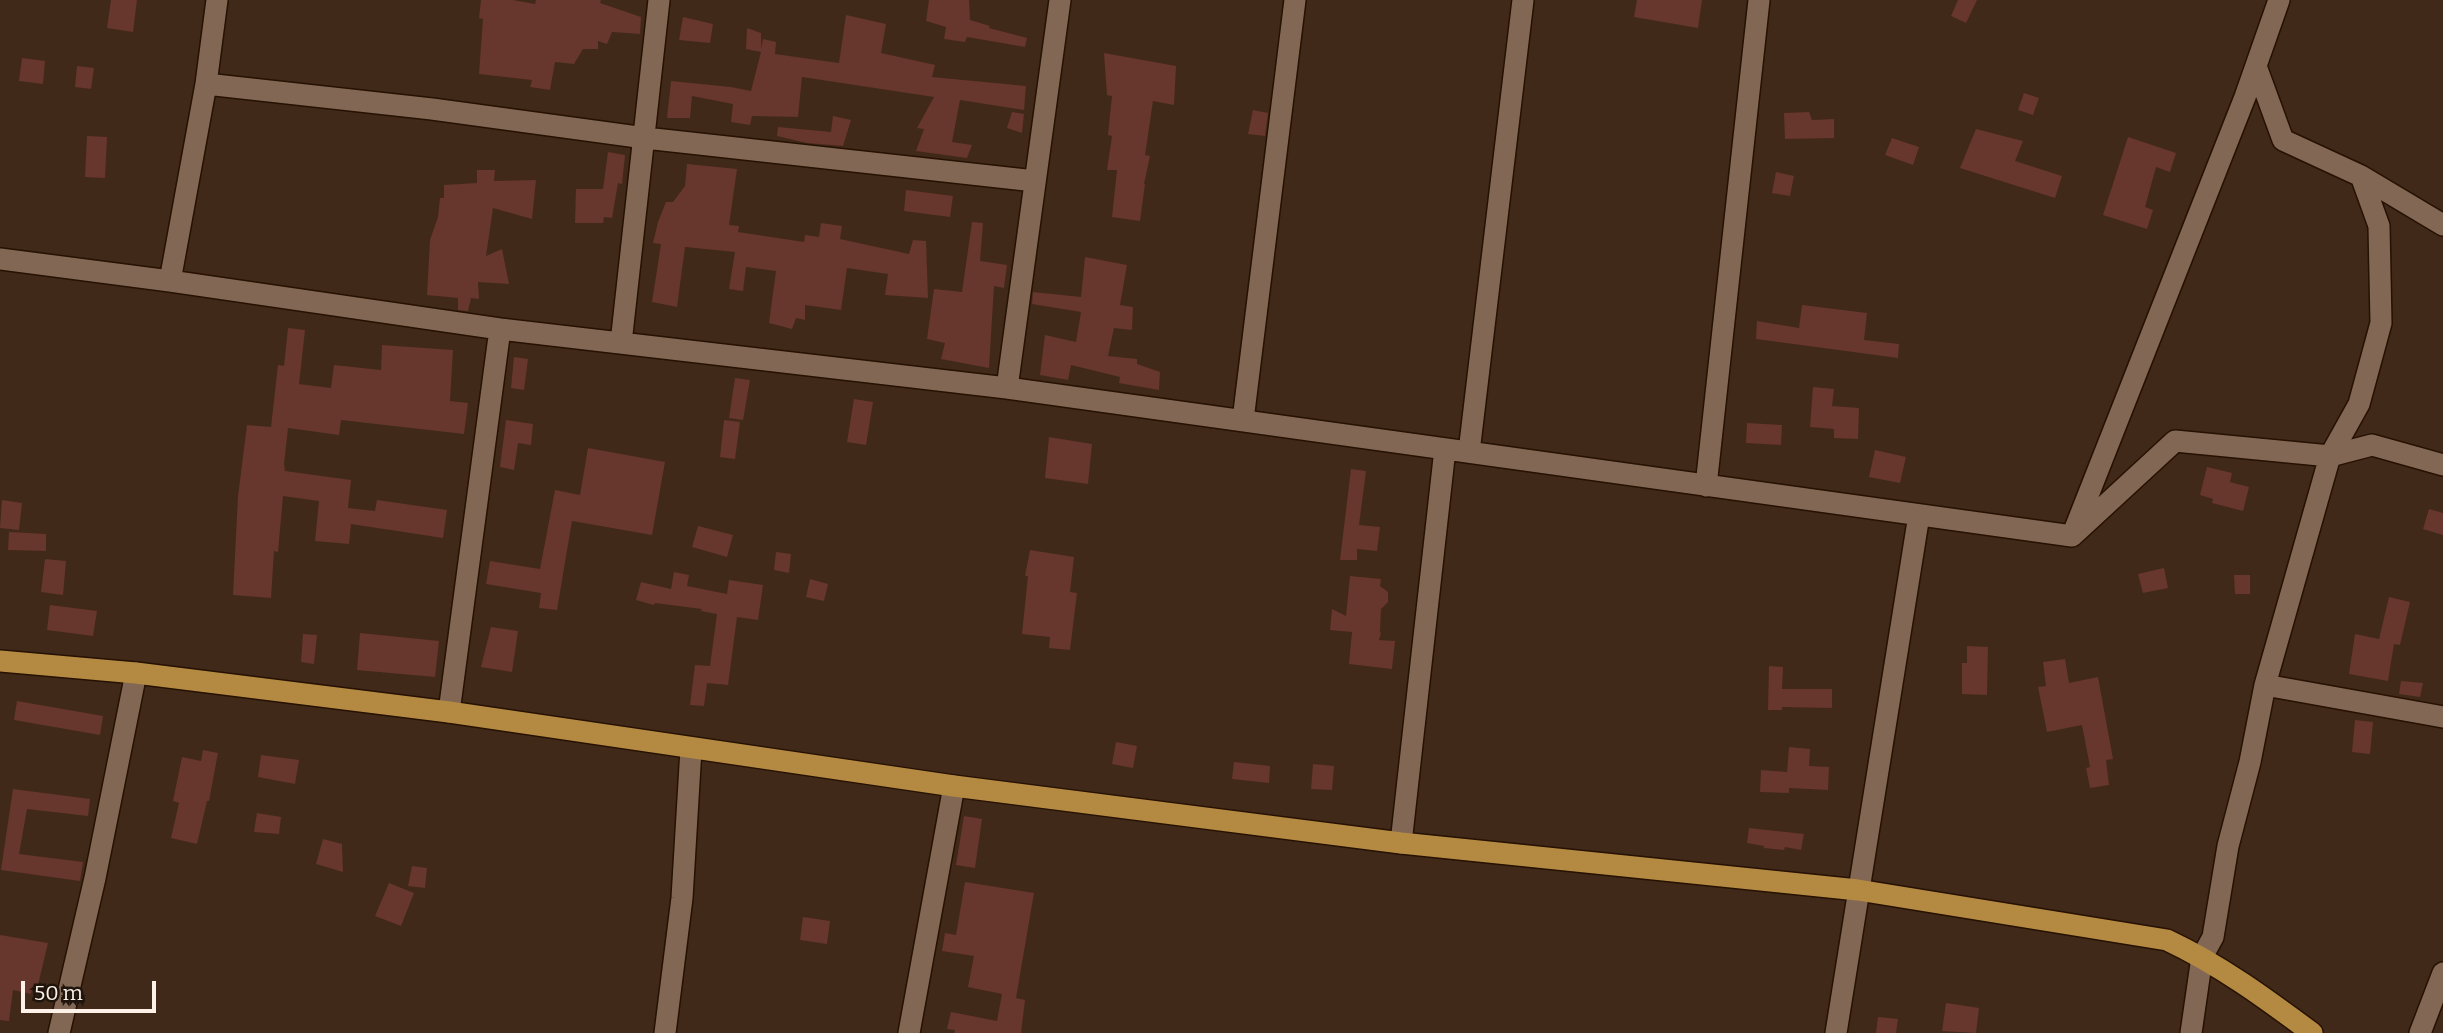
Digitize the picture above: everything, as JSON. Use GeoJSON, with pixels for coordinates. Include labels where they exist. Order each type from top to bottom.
{"type":"FeatureCollection","features":[{"type":"Feature","properties":{"kind":"main road"},"geometry":{"type":"LineString","coordinates":[[0,661],[136,673],[449,712],[954,786],[1401,843],[1858,890],[2167,940],[2237,978],[2312,1033]]}},
{"type":"Feature","properties":{"kind":"street"},"geometry":{"type":"LineString","coordinates":[[170,281],[206,84],[217,0]]}},
{"type":"Feature","properties":{"kind":"street"},"geometry":{"type":"LineString","coordinates":[[621,343],[659,0]]}},
{"type":"Feature","properties":{"kind":"street"},"geometry":{"type":"LineString","coordinates":[[1007,388],[1059,0]]}},
{"type":"Feature","properties":{"kind":"street"},"geometry":{"type":"LineString","coordinates":[[1243,420],[1295,0]]}},
{"type":"Feature","properties":{"kind":"street"},"geometry":{"type":"LineString","coordinates":[[1469,452],[1523,0]]}},
{"type":"Feature","properties":{"kind":"street"},"geometry":{"type":"LineString","coordinates":[[1706,486],[1759,0]]}},
{"type":"Feature","properties":{"kind":"street"},"geometry":{"type":"LineString","coordinates":[[2072,536],[2256,65],[2278,0]]}},
{"type":"Feature","properties":{"kind":"street"},"geometry":{"type":"LineString","coordinates":[[2256,65],[2283,140],[2361,176],[2443,225]]}},
{"type":"Feature","properties":{"kind":"street"},"geometry":{"type":"LineString","coordinates":[[206,84],[432,109],[645,138],[1035,181]]}},
{"type":"Feature","properties":{"kind":"street"},"geometry":{"type":"LineString","coordinates":[[2191,1033],[2202,957],[2213,937],[2228,846],[2250,762],[2265,685],[2330,456],[2359,404],[2381,323],[2379,226],[2361,176]]}},
{"type":"Feature","properties":{"kind":"street"},"geometry":{"type":"LineString","coordinates":[[0,259],[500,329],[1007,388],[2072,536]]}},
{"type":"Feature","properties":{"kind":"street"},"geometry":{"type":"LineString","coordinates":[[449,712],[500,329]]}},
{"type":"Feature","properties":{"kind":"street"},"geometry":{"type":"LineString","coordinates":[[2072,536],[2175,441],[2330,456],[2372,444],[2443,465]]}},
{"type":"Feature","properties":{"kind":"street"},"geometry":{"type":"LineString","coordinates":[[1401,843],[1445,449]]}},
{"type":"Feature","properties":{"kind":"street"},"geometry":{"type":"LineString","coordinates":[[1836,1033],[1919,515]]}},
{"type":"Feature","properties":{"kind":"street"},"geometry":{"type":"LineString","coordinates":[[59,1033],[95,878],[136,673]]}},
{"type":"Feature","properties":{"kind":"street"},"geometry":{"type":"LineString","coordinates":[[2265,685],[2443,717]]}},
{"type":"Feature","properties":{"kind":"street"},"geometry":{"type":"LineString","coordinates":[[665,1033],[682,898],[691,749]]}},
{"type":"Feature","properties":{"kind":"street"},"geometry":{"type":"LineString","coordinates":[[909,1033],[954,786]]}},
{"type":"Feature","properties":{"kind":"street"},"geometry":{"type":"LineString","coordinates":[[2420,1033],[2443,973]]}},
{"type":"Feature","properties":{"kind":"building"},"geometry":{"type":"Polygon","coordinates":[[[111,0],[137,0],[133,32],[107,28],[111,0]]]}},
{"type":"Feature","properties":{"kind":"building"},"geometry":{"type":"Polygon","coordinates":[[[481,0],[513,0],[535,4],[536,0],[601,0],[600,3],[641,17],[640,34],[612,32],[607,44],[598,41],[598,49],[583,49],[574,64],[555,62],[550,90],[530,87],[532,80],[479,74],[483,19],[479,18],[481,0]]]}},
{"type":"Feature","properties":{"kind":"building"},"geometry":{"type":"Polygon","coordinates":[[[929,0],[969,0],[970,20],[1027,38],[1025,47],[967,37],[965,42],[944,39],[946,27],[926,21],[929,0]]]}},
{"type":"Feature","properties":{"kind":"building"},"geometry":{"type":"Polygon","coordinates":[[[1637,0],[1702,0],[1698,28],[1634,17],[1637,0]]]}},
{"type":"Feature","properties":{"kind":"building"},"geometry":{"type":"Polygon","coordinates":[[[1958,0],[1977,0],[1966,23],[1951,16],[1958,0]]]}},
{"type":"Feature","properties":{"kind":"building"},"geometry":{"type":"Polygon","coordinates":[[[846,15],[886,24],[881,53],[935,65],[932,77],[1026,86],[1024,110],[960,100],[952,142],[972,145],[967,158],[916,151],[924,129],[917,128],[934,97],[802,77],[798,117],[752,116],[750,125],[731,122],[733,104],[692,96],[690,118],[667,118],[671,81],[751,91],[761,52],[746,49],[747,28],[761,33],[761,49],[763,39],[776,42],[775,54],[839,63],[846,15]]]}},
{"type":"Feature","properties":{"kind":"building"},"geometry":{"type":"Polygon","coordinates":[[[683,17],[713,24],[710,43],[679,40],[683,17]]]}},
{"type":"Feature","properties":{"kind":"building"},"geometry":{"type":"Polygon","coordinates":[[[1104,53],[1176,66],[1174,105],[1153,101],[1145,155],[1150,156],[1140,221],[1112,217],[1117,170],[1107,170],[1112,136],[1108,135],[1112,96],[1107,95],[1104,53]]]}},
{"type":"Feature","properties":{"kind":"building"},"geometry":{"type":"Polygon","coordinates":[[[22,58],[45,61],[43,84],[19,81],[22,58]]]}},
{"type":"Feature","properties":{"kind":"building"},"geometry":{"type":"Polygon","coordinates":[[[77,66],[94,68],[91,89],[75,87],[77,66]]]}},
{"type":"Feature","properties":{"kind":"building"},"geometry":{"type":"Polygon","coordinates":[[[2024,93],[2039,98],[2033,115],[2018,110],[2024,93]]]}},
{"type":"Feature","properties":{"kind":"building"},"geometry":{"type":"Polygon","coordinates":[[[1253,110],[1268,113],[1265,136],[1248,134],[1253,110]]]}},
{"type":"Feature","properties":{"kind":"building"},"geometry":{"type":"Polygon","coordinates":[[[1012,112],[1024,114],[1022,133],[1007,128],[1012,112]]]}},
{"type":"Feature","properties":{"kind":"building"},"geometry":{"type":"Polygon","coordinates":[[[1809,112],[1812,120],[1834,119],[1834,138],[1785,139],[1784,113],[1809,112]]]}},
{"type":"Feature","properties":{"kind":"building"},"geometry":{"type":"Polygon","coordinates":[[[833,116],[851,120],[843,146],[807,143],[777,136],[778,127],[831,132],[833,116]]]}},
{"type":"Feature","properties":{"kind":"building"},"geometry":{"type":"Polygon","coordinates":[[[1976,129],[2023,141],[2015,161],[2062,176],[2055,198],[1960,168],[1976,129]]]}},
{"type":"Feature","properties":{"kind":"building"},"geometry":{"type":"Polygon","coordinates":[[[87,136],[107,137],[105,178],[85,177],[87,136]]]}},
{"type":"Feature","properties":{"kind":"building"},"geometry":{"type":"Polygon","coordinates":[[[2128,137],[2176,153],[2170,172],[2156,167],[2145,207],[2153,210],[2147,229],[2103,215],[2128,137]]]}},
{"type":"Feature","properties":{"kind":"building"},"geometry":{"type":"Polygon","coordinates":[[[1892,138],[1919,147],[1913,165],[1885,155],[1892,138]]]}},
{"type":"Feature","properties":{"kind":"building"},"geometry":{"type":"Polygon","coordinates":[[[608,152],[625,155],[622,184],[618,183],[612,218],[604,217],[603,223],[575,223],[576,189],[603,189],[608,152]]]}},
{"type":"Feature","properties":{"kind":"building"},"geometry":{"type":"Polygon","coordinates":[[[687,164],[737,169],[729,225],[739,226],[738,232],[804,242],[805,235],[819,237],[821,223],[842,226],[840,239],[909,254],[913,240],[926,241],[928,298],[885,295],[888,274],[847,268],[841,310],[805,305],[805,320],[796,318],[792,329],[769,323],[776,271],[746,267],[743,291],[729,289],[735,252],[685,247],[677,307],[652,302],[661,244],[653,243],[658,222],[666,202],[673,202],[685,186],[687,164]]]}},
{"type":"Feature","properties":{"kind":"building"},"geometry":{"type":"Polygon","coordinates":[[[477,170],[495,170],[494,181],[536,180],[532,219],[493,208],[486,256],[502,249],[509,284],[478,282],[479,299],[471,298],[468,311],[458,310],[458,298],[427,295],[430,240],[438,217],[440,198],[444,198],[444,185],[477,183],[477,170]]]}},
{"type":"Feature","properties":{"kind":"building"},"geometry":{"type":"Polygon","coordinates":[[[1776,172],[1794,176],[1790,196],[1772,193],[1776,172]]]}},
{"type":"Feature","properties":{"kind":"building"},"geometry":{"type":"Polygon","coordinates":[[[906,190],[953,196],[950,217],[904,211],[906,190]]]}},
{"type":"Feature","properties":{"kind":"building"},"geometry":{"type":"Polygon","coordinates":[[[972,222],[983,223],[980,261],[1007,265],[1004,288],[994,286],[989,368],[941,359],[945,343],[927,339],[934,289],[962,292],[972,222]]]}},
{"type":"Feature","properties":{"kind":"building"},"geometry":{"type":"Polygon","coordinates":[[[1085,257],[1127,265],[1120,305],[1133,307],[1132,330],[1114,328],[1108,356],[1137,359],[1137,364],[1160,372],[1159,390],[1119,383],[1120,377],[1071,365],[1068,380],[1040,375],[1045,335],[1076,342],[1081,312],[1032,304],[1033,292],[1081,297],[1085,257]]]}},
{"type":"Feature","properties":{"kind":"building"},"geometry":{"type":"Polygon","coordinates":[[[1802,305],[1867,313],[1864,340],[1899,344],[1898,358],[1756,339],[1757,321],[1799,328],[1802,305]]]}},
{"type":"Feature","properties":{"kind":"building"},"geometry":{"type":"Polygon","coordinates":[[[288,328],[305,330],[299,384],[331,388],[334,365],[381,370],[382,345],[453,350],[450,401],[468,403],[464,434],[341,420],[339,435],[288,428],[284,464],[285,471],[351,480],[348,508],[375,511],[377,500],[447,510],[443,538],[351,524],[349,544],[315,541],[319,501],[283,496],[278,552],[274,551],[271,598],[233,595],[238,496],[247,425],[271,427],[278,365],[284,366],[288,328]]]}},
{"type":"Feature","properties":{"kind":"building"},"geometry":{"type":"Polygon","coordinates":[[[514,357],[528,359],[524,390],[511,388],[514,357]]]}},
{"type":"Feature","properties":{"kind":"building"},"geometry":{"type":"Polygon","coordinates":[[[735,378],[750,380],[743,420],[729,418],[735,378]]]}},
{"type":"Feature","properties":{"kind":"building"},"geometry":{"type":"Polygon","coordinates":[[[1813,387],[1834,389],[1832,406],[1859,408],[1858,439],[1834,438],[1834,429],[1810,427],[1813,387]]]}},
{"type":"Feature","properties":{"kind":"building"},"geometry":{"type":"Polygon","coordinates":[[[854,399],[873,402],[866,445],[847,442],[854,399]]]}},
{"type":"Feature","properties":{"kind":"building"},"geometry":{"type":"Polygon","coordinates":[[[506,420],[533,424],[531,445],[518,443],[514,470],[500,467],[506,420]]]}},
{"type":"Feature","properties":{"kind":"building"},"geometry":{"type":"Polygon","coordinates":[[[724,420],[740,422],[735,459],[720,457],[724,420]]]}},
{"type":"Feature","properties":{"kind":"building"},"geometry":{"type":"Polygon","coordinates":[[[1747,423],[1782,425],[1781,445],[1746,443],[1747,423]]]}},
{"type":"Feature","properties":{"kind":"building"},"geometry":{"type":"Polygon","coordinates":[[[1049,437],[1092,444],[1088,484],[1045,478],[1049,437]]]}},
{"type":"Feature","properties":{"kind":"building"},"geometry":{"type":"Polygon","coordinates":[[[588,448],[665,462],[652,535],[572,521],[557,610],[539,608],[541,593],[486,584],[490,561],[540,569],[555,490],[580,495],[588,448]]]}},
{"type":"Feature","properties":{"kind":"building"},"geometry":{"type":"Polygon","coordinates":[[[1875,450],[1906,457],[1900,483],[1869,477],[1875,450]]]}},
{"type":"Feature","properties":{"kind":"building"},"geometry":{"type":"Polygon","coordinates":[[[2207,467],[2232,473],[2230,482],[2249,487],[2243,511],[2212,503],[2213,499],[2200,495],[2207,467]]]}},
{"type":"Feature","properties":{"kind":"building"},"geometry":{"type":"Polygon","coordinates":[[[1351,469],[1366,471],[1359,525],[1380,527],[1377,551],[1357,549],[1357,560],[1340,560],[1351,469]]]}},
{"type":"Feature","properties":{"kind":"building"},"geometry":{"type":"Polygon","coordinates":[[[2,500],[22,503],[19,530],[0,528],[2,500]]]}},
{"type":"Feature","properties":{"kind":"building"},"geometry":{"type":"Polygon","coordinates":[[[2429,509],[2443,513],[2443,535],[2423,529],[2429,509]]]}},
{"type":"Feature","properties":{"kind":"building"},"geometry":{"type":"Polygon","coordinates":[[[698,526],[733,535],[727,557],[692,547],[698,526]]]}},
{"type":"Feature","properties":{"kind":"building"},"geometry":{"type":"Polygon","coordinates":[[[9,532],[46,534],[46,551],[8,550],[9,532]]]}},
{"type":"Feature","properties":{"kind":"building"},"geometry":{"type":"Polygon","coordinates":[[[1030,550],[1074,557],[1070,592],[1077,593],[1070,650],[1049,648],[1050,637],[1022,634],[1028,576],[1025,576],[1030,550]]]}},
{"type":"Feature","properties":{"kind":"building"},"geometry":{"type":"Polygon","coordinates":[[[776,552],[791,554],[789,573],[774,570],[776,552]]]}},
{"type":"Feature","properties":{"kind":"building"},"geometry":{"type":"Polygon","coordinates":[[[45,559],[66,561],[63,595],[41,592],[45,559]]]}},
{"type":"Feature","properties":{"kind":"building"},"geometry":{"type":"Polygon","coordinates":[[[2164,568],[2168,588],[2143,593],[2138,574],[2164,568]]]}},
{"type":"Feature","properties":{"kind":"building"},"geometry":{"type":"Polygon","coordinates":[[[674,572],[689,575],[687,586],[727,594],[729,580],[763,585],[758,620],[737,617],[728,685],[707,683],[704,706],[690,705],[695,665],[710,666],[717,614],[701,611],[702,609],[654,605],[636,600],[641,582],[671,589],[674,572]]]}},
{"type":"Feature","properties":{"kind":"building"},"geometry":{"type":"Polygon","coordinates":[[[2234,575],[2250,575],[2250,594],[2235,594],[2234,575]]]}},
{"type":"Feature","properties":{"kind":"building"},"geometry":{"type":"Polygon","coordinates":[[[1350,576],[1381,579],[1380,586],[1388,592],[1388,602],[1381,609],[1379,640],[1395,641],[1392,669],[1349,664],[1352,632],[1330,630],[1332,609],[1346,616],[1350,576]]]}},
{"type":"Feature","properties":{"kind":"building"},"geometry":{"type":"Polygon","coordinates":[[[810,579],[828,584],[824,601],[806,597],[810,579]]]}},
{"type":"Feature","properties":{"kind":"building"},"geometry":{"type":"Polygon","coordinates":[[[2389,597],[2410,602],[2400,645],[2394,644],[2388,681],[2349,674],[2355,634],[2379,639],[2389,597]]]}},
{"type":"Feature","properties":{"kind":"building"},"geometry":{"type":"Polygon","coordinates":[[[50,605],[97,611],[93,636],[47,630],[50,605]]]}},
{"type":"Feature","properties":{"kind":"building"},"geometry":{"type":"Polygon","coordinates":[[[491,627],[518,631],[512,672],[481,667],[491,627]]]}},
{"type":"Feature","properties":{"kind":"building"},"geometry":{"type":"Polygon","coordinates":[[[360,633],[439,641],[435,677],[357,670],[360,633]]]}},
{"type":"Feature","properties":{"kind":"building"},"geometry":{"type":"Polygon","coordinates":[[[303,634],[317,635],[314,664],[301,662],[303,634]]]}},
{"type":"Feature","properties":{"kind":"building"},"geometry":{"type":"Polygon","coordinates":[[[1967,646],[1988,647],[1987,695],[1962,694],[1962,663],[1967,663],[1967,646]]]}},
{"type":"Feature","properties":{"kind":"building"},"geometry":{"type":"Polygon","coordinates":[[[2065,659],[2069,683],[2098,677],[2113,759],[2106,760],[2109,785],[2090,788],[2086,768],[2090,767],[2082,725],[2047,732],[2038,687],[2046,686],[2043,662],[2065,659]]]}},
{"type":"Feature","properties":{"kind":"building"},"geometry":{"type":"Polygon","coordinates":[[[1769,666],[1783,667],[1782,689],[1832,689],[1832,708],[1782,707],[1782,710],[1768,710],[1769,666]]]}},
{"type":"Feature","properties":{"kind":"building"},"geometry":{"type":"Polygon","coordinates":[[[2401,681],[2423,683],[2420,697],[2399,694],[2401,681]]]}},
{"type":"Feature","properties":{"kind":"building"},"geometry":{"type":"Polygon","coordinates":[[[17,701],[103,716],[100,735],[14,720],[17,701]]]}},
{"type":"Feature","properties":{"kind":"building"},"geometry":{"type":"Polygon","coordinates":[[[2355,720],[2373,722],[2370,754],[2352,752],[2355,720]]]}},
{"type":"Feature","properties":{"kind":"building"},"geometry":{"type":"Polygon","coordinates":[[[1116,742],[1137,746],[1133,768],[1112,764],[1116,742]]]}},
{"type":"Feature","properties":{"kind":"building"},"geometry":{"type":"Polygon","coordinates":[[[1789,747],[1810,749],[1809,766],[1829,767],[1828,790],[1789,788],[1789,793],[1760,792],[1761,770],[1787,772],[1789,747]]]}},
{"type":"Feature","properties":{"kind":"building"},"geometry":{"type":"Polygon","coordinates":[[[203,750],[218,753],[197,844],[171,838],[179,803],[173,801],[182,757],[201,761],[203,750]]]}},
{"type":"Feature","properties":{"kind":"building"},"geometry":{"type":"Polygon","coordinates":[[[261,755],[299,760],[295,784],[258,777],[261,755]]]}},
{"type":"Feature","properties":{"kind":"building"},"geometry":{"type":"Polygon","coordinates":[[[1234,762],[1270,766],[1269,783],[1232,779],[1234,762]]]}},
{"type":"Feature","properties":{"kind":"building"},"geometry":{"type":"Polygon","coordinates":[[[1313,764],[1334,766],[1332,790],[1311,789],[1313,764]]]}},
{"type":"Feature","properties":{"kind":"building"},"geometry":{"type":"Polygon","coordinates":[[[13,789],[90,799],[88,816],[27,809],[19,854],[83,862],[80,881],[1,870],[13,789]]]}},
{"type":"Feature","properties":{"kind":"building"},"geometry":{"type":"Polygon","coordinates":[[[257,813],[281,817],[279,834],[254,832],[257,813]]]}},
{"type":"Feature","properties":{"kind":"building"},"geometry":{"type":"Polygon","coordinates":[[[964,816],[982,819],[975,868],[956,865],[964,816]]]}},
{"type":"Feature","properties":{"kind":"building"},"geometry":{"type":"Polygon","coordinates":[[[1749,828],[1804,834],[1801,850],[1785,847],[1784,850],[1764,848],[1747,843],[1749,828]]]}},
{"type":"Feature","properties":{"kind":"building"},"geometry":{"type":"Polygon","coordinates":[[[323,839],[342,844],[343,872],[316,864],[323,839]]]}},
{"type":"Feature","properties":{"kind":"building"},"geometry":{"type":"Polygon","coordinates":[[[412,866],[427,868],[425,888],[408,886],[412,866]]]}},
{"type":"Feature","properties":{"kind":"building"},"geometry":{"type":"Polygon","coordinates":[[[965,882],[1034,893],[1016,998],[1025,1000],[1021,1033],[954,1033],[955,1030],[947,1029],[951,1012],[997,1021],[1002,994],[968,987],[974,956],[942,951],[945,933],[956,935],[965,882]]]}},
{"type":"Feature","properties":{"kind":"building"},"geometry":{"type":"Polygon","coordinates":[[[389,883],[414,893],[401,926],[375,916],[389,883]]]}},
{"type":"Feature","properties":{"kind":"building"},"geometry":{"type":"Polygon","coordinates":[[[803,917],[830,921],[827,944],[800,940],[803,917]]]}},
{"type":"Feature","properties":{"kind":"building"},"geometry":{"type":"Polygon","coordinates":[[[0,935],[48,943],[38,985],[33,985],[31,994],[13,990],[9,1021],[0,1020],[0,935]]]}},
{"type":"Feature","properties":{"kind":"building"},"geometry":{"type":"Polygon","coordinates":[[[1946,1003],[1979,1008],[1976,1033],[1942,1031],[1946,1003]]]}},
{"type":"Feature","properties":{"kind":"building"},"geometry":{"type":"Polygon","coordinates":[[[1878,1017],[1898,1019],[1896,1033],[1876,1033],[1878,1017]]]}}]}
